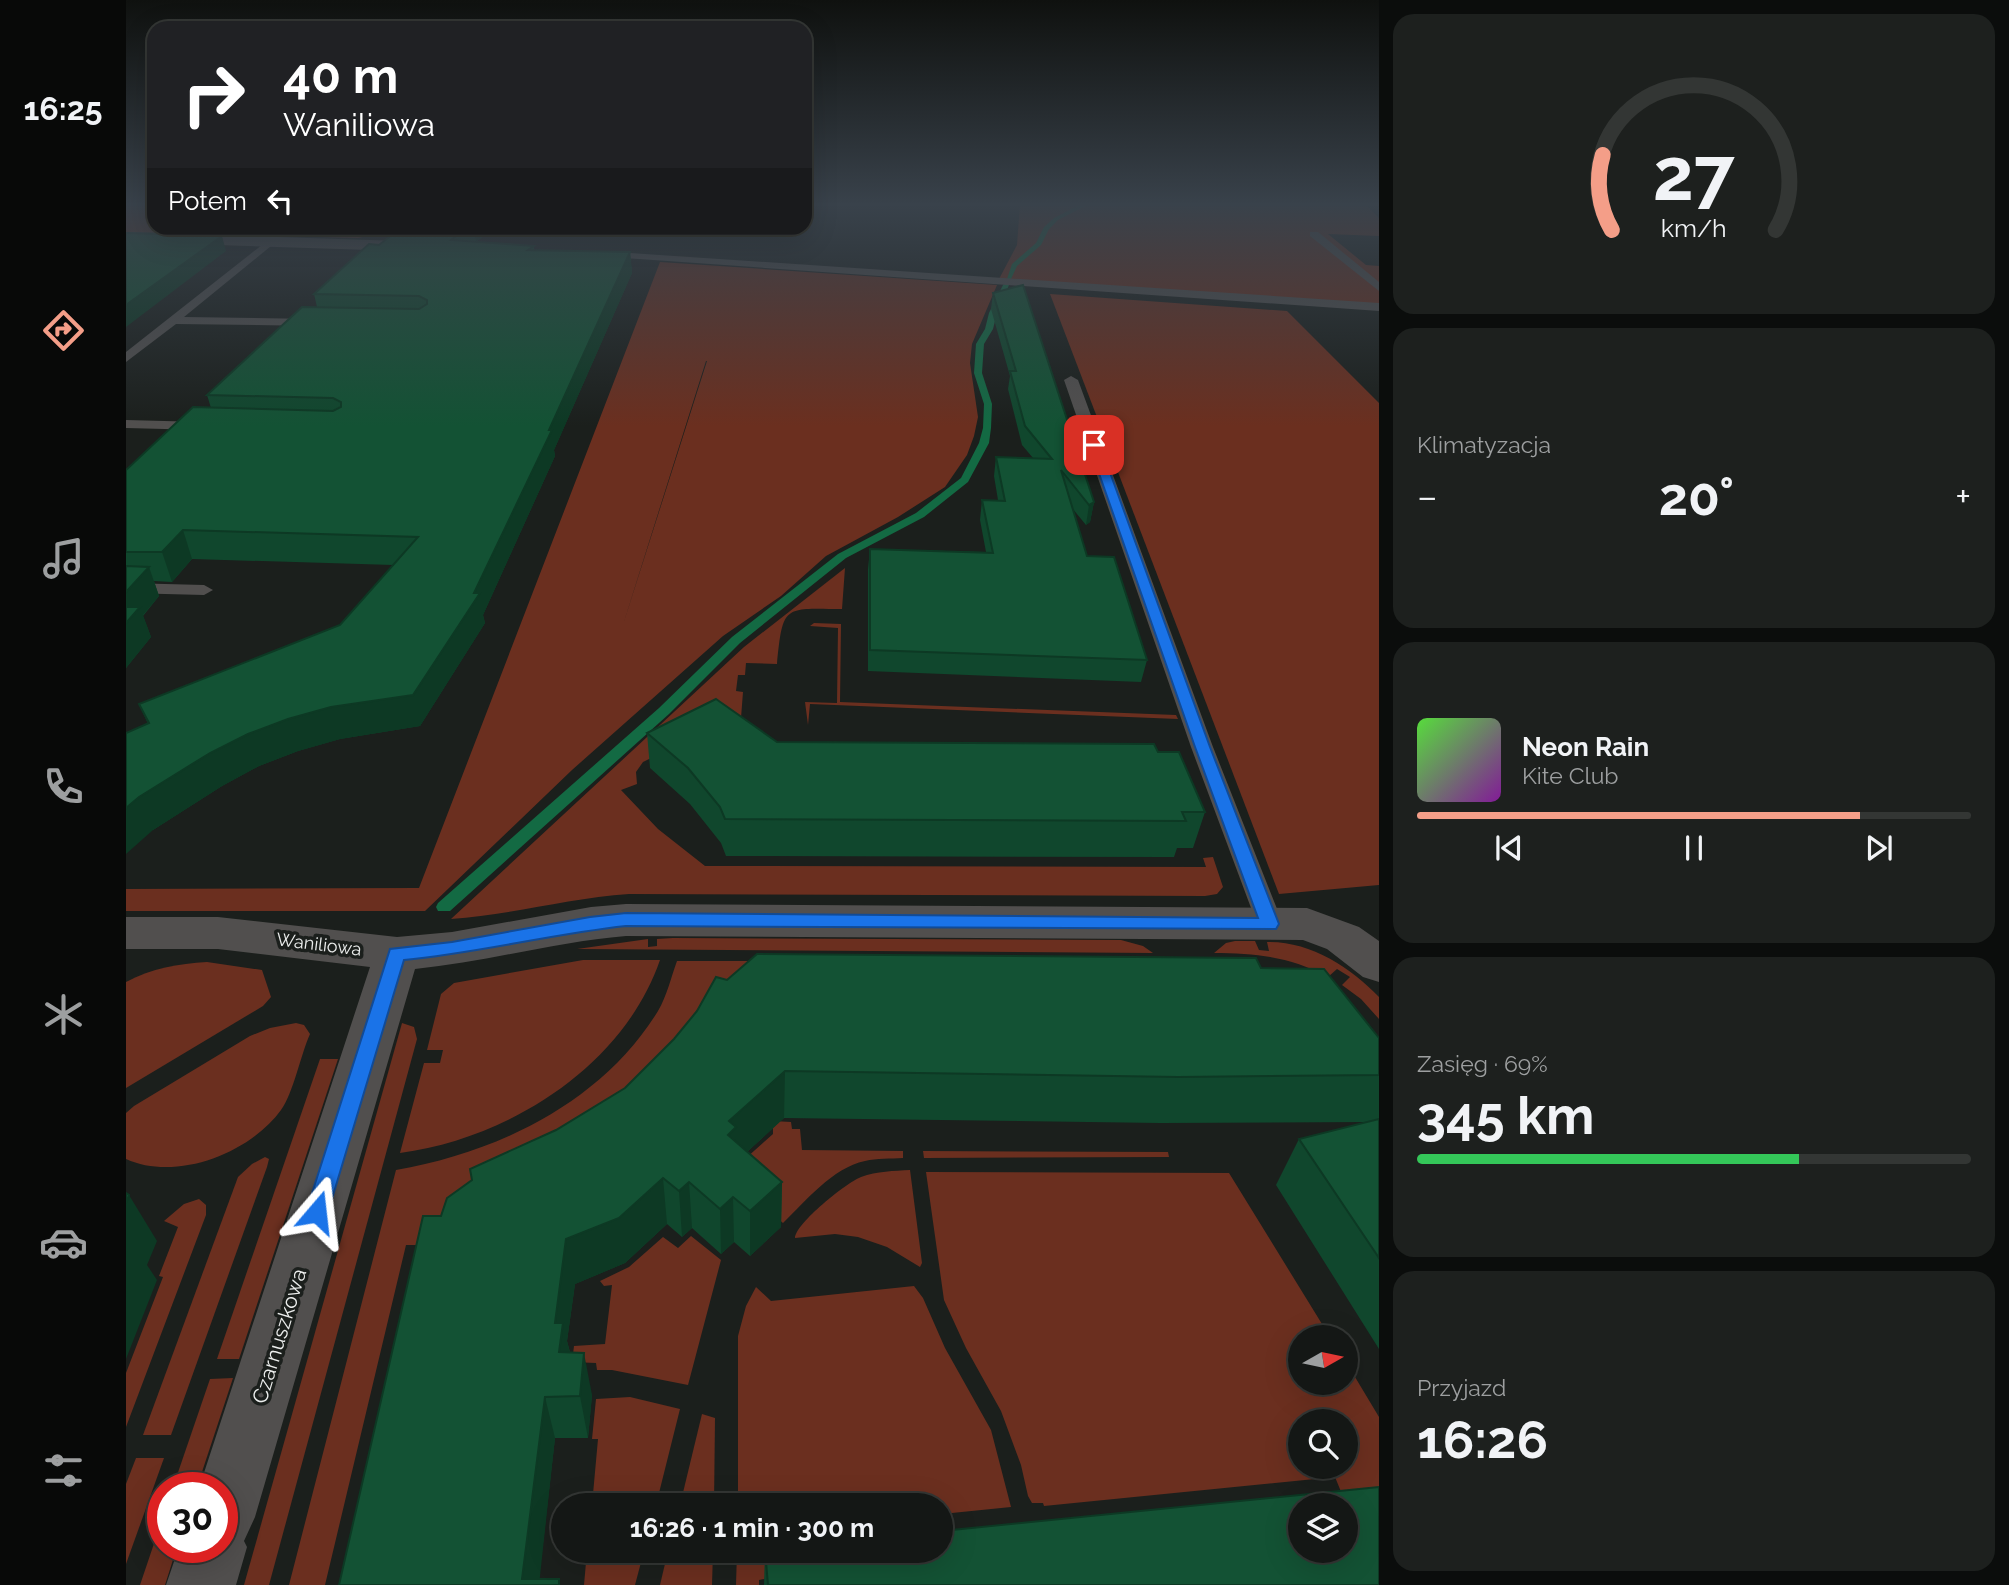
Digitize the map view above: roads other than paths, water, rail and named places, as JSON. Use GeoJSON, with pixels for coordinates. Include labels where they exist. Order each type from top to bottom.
{"type":"FeatureCollection","features":[{"type":"Feature","properties":{"kind":"street","name":"Waniliowa"},"geometry":{"type":"LineString","coordinates":[[126,933],[218,933],[397,954],[452,949],[590,923],[626,920],[1288,924],[1343,938],[1379,965]]}},
{"type":"Feature","properties":{"kind":"street","name":"Czarnuszkowa"},"geometry":{"type":"LineString","coordinates":[[236,1472],[397,954]]}},
{"type":"Feature","properties":{"kind":"street"},"geometry":{"type":"LineString","coordinates":[[201,1585],[208,1563]]}},
{"type":"Feature","properties":{"kind":"lane"},"geometry":{"type":"LineString","coordinates":[[126,358],[225,278]]}},
{"type":"Feature","properties":{"kind":"lane"},"geometry":{"type":"LineString","coordinates":[[946,278],[1379,307]]}},
{"type":"Feature","properties":{"kind":"lane"},"geometry":{"type":"LineString","coordinates":[[173,320],[334,323]]}},
{"type":"Feature","properties":{"kind":"lane"},"geometry":{"type":"LineString","coordinates":[[1071,380],[1202,747],[1288,924]]}},
{"type":"Feature","properties":{"kind":"lane"},"geometry":{"type":"LineString","coordinates":[[126,425],[220,427]]}},
{"type":"Feature","properties":{"kind":"lane"},"geometry":{"type":"LineString","coordinates":[[126,588],[204,590]]}},
{"type":"Feature","properties":{"kind":"waterway"},"geometry":{"type":"LineString","coordinates":[[444,907],[664,711],[736,640],[842,556],[920,515],[965,480],[984,443],[987,428],[988,404],[978,373],[980,344],[989,329],[1006,285]]}}]}
